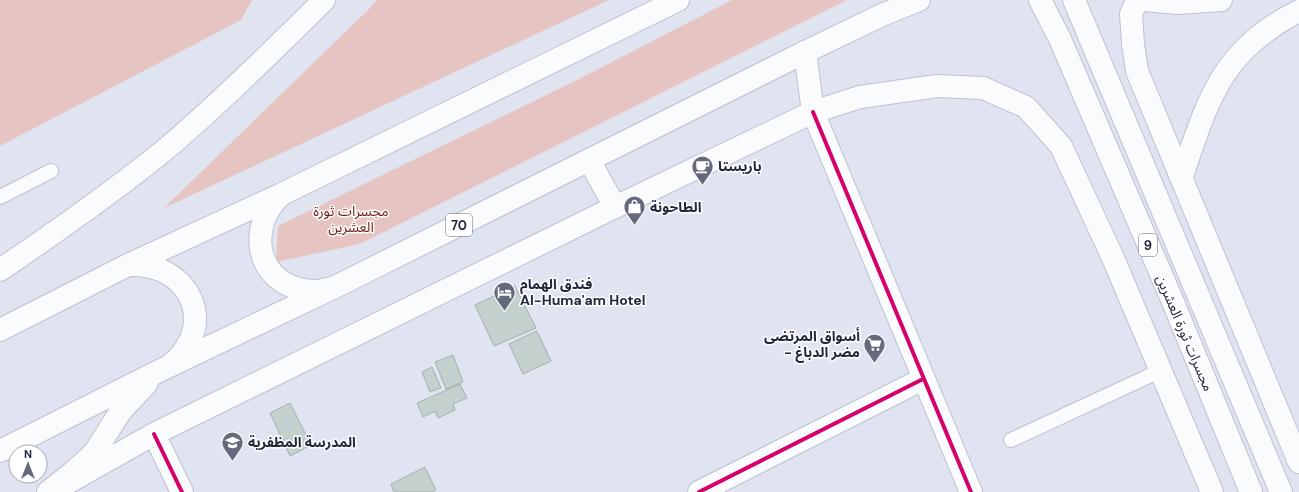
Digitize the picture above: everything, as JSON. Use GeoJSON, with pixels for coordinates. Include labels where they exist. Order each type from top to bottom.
{"type":"FeatureCollection","features":[{"type":"Feature","properties":{"kind":"main road"},"geometry":{"type":"LineString","coordinates":[[0,270],[98,201],[165,149],[230,92],[324,0]]}},
{"type":"Feature","properties":{"kind":"main road"},"geometry":{"type":"LineString","coordinates":[[0,330],[128,265],[282,194],[678,0]]}},
{"type":"Feature","properties":{"kind":"main road","name":"70"},"geometry":{"type":"LineString","coordinates":[[0,451],[163,369],[339,285],[806,52],[919,0]]}},
{"type":"Feature","properties":{"kind":"main road","name":"مجسرات ثورة العشرين"},"geometry":{"type":"LineString","coordinates":[[1040,0],[1060,39],[1173,302],[1251,492]]}},
{"type":"Feature","properties":{"kind":"main road","name":"مجسرات ثورة العشرين"},"geometry":{"type":"LineString","coordinates":[[1074,0],[1281,492]]}},
{"type":"Feature","properties":{"kind":"main road"},"geometry":{"type":"LineString","coordinates":[[1137,0],[1131,14],[1137,72],[1182,176],[1299,462]]}},
{"type":"Feature","properties":{"kind":"main road"},"geometry":{"type":"LineString","coordinates":[[1144,0],[1177,3],[1221,0]]}},
{"type":"Feature","properties":{"kind":"main road"},"geometry":{"type":"LineString","coordinates":[[1182,176],[1208,101],[1221,77],[1238,55],[1258,36],[1280,20],[1299,11]]}},
{"type":"Feature","properties":{"kind":"main road"},"geometry":{"type":"LineString","coordinates":[[806,52],[813,112],[971,492]]}},
{"type":"Feature","properties":{"kind":"main road"},"geometry":{"type":"LineString","coordinates":[[49,492],[154,434],[615,207],[813,112],[860,97],[937,86],[983,88],[1026,106],[1061,146],[1162,370],[1212,492]]}},
{"type":"Feature","properties":{"kind":"main road"},"geometry":{"type":"LineString","coordinates":[[589,160],[615,207]]}},
{"type":"Feature","properties":{"kind":"main road"},"geometry":{"type":"LineString","coordinates":[[282,194],[270,205],[262,219],[260,230],[261,251],[267,266],[278,278],[292,287],[324,290],[339,285]]}},
{"type":"Feature","properties":{"kind":"main road"},"geometry":{"type":"LineString","coordinates":[[49,492],[95,452],[120,412],[163,369],[181,356],[190,343],[194,321],[191,298],[183,285],[172,275],[159,268],[144,265],[128,265]]}},
{"type":"Feature","properties":{"kind":"main road"},"geometry":{"type":"LineString","coordinates":[[699,492],[923,379]]}},
{"type":"Feature","properties":{"kind":"main road"},"geometry":{"type":"LineString","coordinates":[[154,434],[182,492]]}},
{"type":"Feature","properties":{"kind":"lane"},"geometry":{"type":"LineString","coordinates":[[0,197],[51,171]]}},
{"type":"Feature","properties":{"kind":"lane"},"geometry":{"type":"LineString","coordinates":[[1011,440],[1162,370]]}},
{"type":"Feature","properties":{"kind":"green space"},"geometry":{"type":"Polygon","coordinates":[[[0,0],[252,0],[241,20],[0,146],[0,0]]]}},
{"type":"Feature","properties":{"kind":"green space"},"geometry":{"type":"Polygon","coordinates":[[[377,0],[609,0],[164,208],[370,8],[377,0]]]}},
{"type":"Feature","properties":{"kind":"green space","name":"مجسرات ثورة العشرين"},"geometry":{"type":"Polygon","coordinates":[[[732,0],[847,0],[360,244],[276,262],[278,226],[579,79],[732,0]]]}},
{"type":"Feature","properties":{"kind":"building"},"geometry":{"type":"Polygon","coordinates":[[[515,286],[536,328],[494,346],[475,305],[515,286]]]}},
{"type":"Feature","properties":{"kind":"building"},"geometry":{"type":"Polygon","coordinates":[[[537,331],[551,361],[523,374],[509,344],[537,331]]]}},
{"type":"Feature","properties":{"kind":"building"},"geometry":{"type":"Polygon","coordinates":[[[453,355],[463,382],[446,389],[435,362],[453,355]]]}},
{"type":"Feature","properties":{"kind":"building"},"geometry":{"type":"Polygon","coordinates":[[[432,367],[441,388],[430,392],[422,372],[432,367]]]}},
{"type":"Feature","properties":{"kind":"building"},"geometry":{"type":"Polygon","coordinates":[[[460,384],[467,398],[453,404],[455,410],[438,418],[435,411],[423,417],[417,403],[460,384]]]}},
{"type":"Feature","properties":{"kind":"building"},"geometry":{"type":"Polygon","coordinates":[[[290,403],[311,445],[290,456],[270,413],[290,403]]]}},
{"type":"Feature","properties":{"kind":"building"},"geometry":{"type":"Polygon","coordinates":[[[425,467],[436,490],[432,492],[394,492],[391,484],[425,467]]]}},
{"type":"Feature","properties":{"kind":"cycle path"},"geometry":{"type":"LineString","coordinates":[[813,112],[971,492]]}},
{"type":"Feature","properties":{"kind":"cycle path"},"geometry":{"type":"LineString","coordinates":[[699,492],[923,379]]}},
{"type":"Feature","properties":{"kind":"cycle path"},"geometry":{"type":"LineString","coordinates":[[154,434],[182,492]]}},
{"type":"Feature","properties":{"kind":"place","name":"باريستا"},"geometry":{"type":"Point","coordinates":[702,186]}},
{"type":"Feature","properties":{"kind":"place","name":"الطاحونة"},"geometry":{"type":"Point","coordinates":[634,226]}},
{"type":"Feature","properties":{"kind":"place","name":"فندق الهمام Al-Huma'am Hotel"},"geometry":{"type":"Point","coordinates":[505,312]}},
{"type":"Feature","properties":{"kind":"place","name":"أسواق المرتضى - مضر الدباغ"},"geometry":{"type":"Point","coordinates":[875,364]}},
{"type":"Feature","properties":{"kind":"place","name":"المدرسة المظفرية"},"geometry":{"type":"Point","coordinates":[232,462]}}]}
